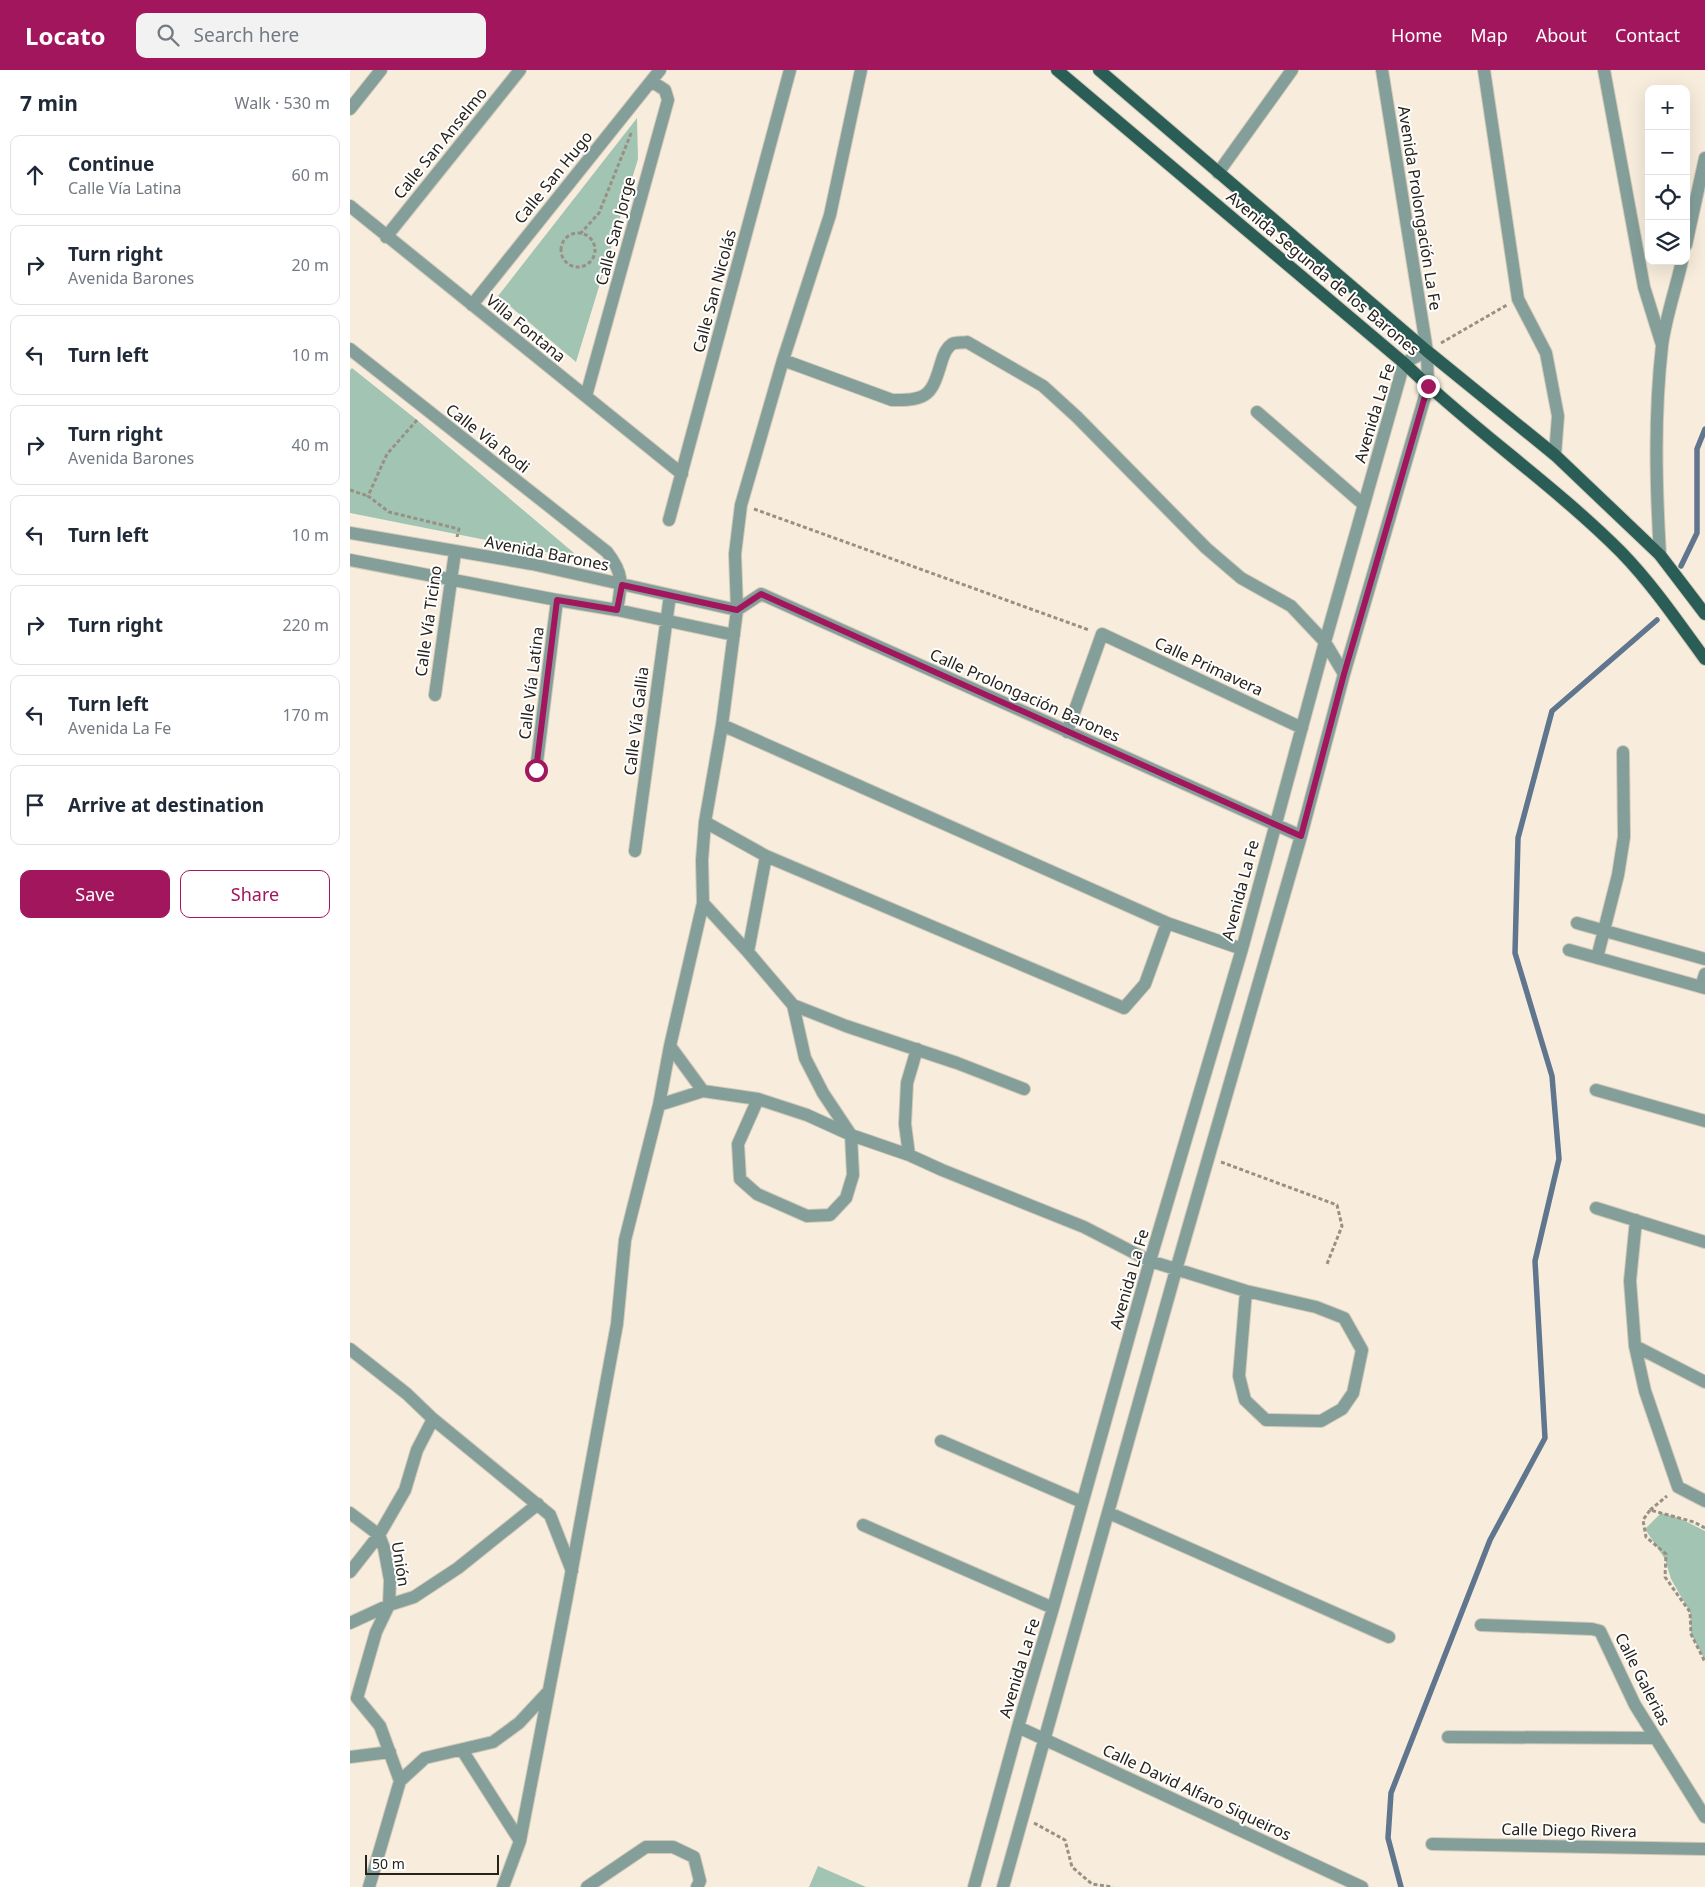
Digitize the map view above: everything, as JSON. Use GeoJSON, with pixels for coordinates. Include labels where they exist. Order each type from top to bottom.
{"type":"FeatureCollection","features":[{"type":"Feature","properties":{"kind":"main road","name":"Avenida Segunda de los Barones"},"geometry":{"type":"LineString","coordinates":[[1057,70],[1576,510],[1649,582],[1705,659]]}},
{"type":"Feature","properties":{"kind":"main road","name":"Avenida Segunda de los Barones"},"geometry":{"type":"LineString","coordinates":[[1100,70],[1427,351],[1555,455],[1660,555],[1705,614]]}},
{"type":"Feature","properties":{"kind":"street"},"geometry":{"type":"LineString","coordinates":[[350,109],[381,70]]}},
{"type":"Feature","properties":{"kind":"street","name":"Calle San Anselmo"},"geometry":{"type":"LineString","coordinates":[[386,236],[520,70]]}},
{"type":"Feature","properties":{"kind":"street","name":"Calle San Hugo"},"geometry":{"type":"LineString","coordinates":[[472,304],[660,70]]}},
{"type":"Feature","properties":{"kind":"street","name":"Calle San Nicolás"},"geometry":{"type":"LineString","coordinates":[[669,520],[790,70]]}},
{"type":"Feature","properties":{"kind":"street"},"geometry":{"type":"LineString","coordinates":[[503,1887],[520,1841],[547,1692],[572,1571],[617,1324],[625,1240],[659,1105],[670,1046],[703,903],[702,860],[705,822],[722,725],[737,610],[735,554],[742,505],[782,360],[830,215],[861,70]]}},
{"type":"Feature","properties":{"kind":"street"},"geometry":{"type":"LineString","coordinates":[[1218,173],[1292,70]]}},
{"type":"Feature","properties":{"kind":"street","name":"Avenida Prolongación La Fe"},"geometry":{"type":"LineString","coordinates":[[1382,70],[1427,351]]}},
{"type":"Feature","properties":{"kind":"street"},"geometry":{"type":"LineString","coordinates":[[1484,70],[1518,299],[1546,353],[1558,416],[1555,455]]}},
{"type":"Feature","properties":{"kind":"street"},"geometry":{"type":"LineString","coordinates":[[1604,70],[1644,287],[1662,345]]}},
{"type":"Feature","properties":{"kind":"street","name":"Calle San Jorge"},"geometry":{"type":"LineString","coordinates":[[586,396],[668,100],[665,90],[651,81]]}},
{"type":"Feature","properties":{"kind":"street"},"geometry":{"type":"LineString","coordinates":[[1690,227],[1705,158]]}},
{"type":"Feature","properties":{"kind":"street","name":"Villa Fontana"},"geometry":{"type":"LineString","coordinates":[[350,206],[682,474]]}},
{"type":"Feature","properties":{"kind":"street"},"geometry":{"type":"LineString","coordinates":[[1660,555],[1656,481],[1656,436],[1662,345],[1681,265]]}},
{"type":"Feature","properties":{"kind":"street"},"geometry":{"type":"LineString","coordinates":[[782,360],[892,400],[911,401],[926,396],[935,384],[945,350],[953,344],[967,342],[1043,386],[1077,417],[1206,548],[1241,578],[1291,606],[1325,642],[1344,674]]}},
{"type":"Feature","properties":{"kind":"street","name":"Calle Vía Rodi"},"geometry":{"type":"LineString","coordinates":[[351,351],[607,552],[617,565],[622,585]]}},
{"type":"Feature","properties":{"kind":"street"},"geometry":{"type":"LineString","coordinates":[[1003,1887],[1176,1270],[1301,836],[1344,674],[1428,386],[1427,351]]}},
{"type":"Feature","properties":{"kind":"street","name":"Avenida La Fe"},"geometry":{"type":"LineString","coordinates":[[974,1887],[1018,1727],[1054,1608],[1150,1261],[1242,949],[1274,826],[1404,363],[1427,351]]}},
{"type":"Feature","properties":{"kind":"street"},"geometry":{"type":"LineString","coordinates":[[1257,412],[1364,505]]}},
{"type":"Feature","properties":{"kind":"street","name":"Avenida Barones"},"geometry":{"type":"LineString","coordinates":[[350,533],[532,564],[737,610]]}},
{"type":"Feature","properties":{"kind":"street","name":"Calle Vía Ticino"},"geometry":{"type":"LineString","coordinates":[[434,695],[455,552]]}},
{"type":"Feature","properties":{"kind":"street"},"geometry":{"type":"LineString","coordinates":[[350,560],[617,610],[734,635]]}},
{"type":"Feature","properties":{"kind":"street"},"geometry":{"type":"LineString","coordinates":[[617,610],[622,585]]}},
{"type":"Feature","properties":{"kind":"street","name":"Calle Prolongación Barones"},"geometry":{"type":"LineString","coordinates":[[737,610],[761,594],[1274,826],[1301,836]]}},
{"type":"Feature","properties":{"kind":"street","name":"Calle Vía Gallia"},"geometry":{"type":"LineString","coordinates":[[635,852],[670,596]]}},
{"type":"Feature","properties":{"kind":"street","name":"Calle Vía Latina"},"geometry":{"type":"LineString","coordinates":[[536,770],[557,600]]}},
{"type":"Feature","properties":{"kind":"street"},"geometry":{"type":"LineString","coordinates":[[1067,732],[1102,634]]}},
{"type":"Feature","properties":{"kind":"street","name":"Calle Primavera"},"geometry":{"type":"LineString","coordinates":[[1102,634],[1302,728]]}},
{"type":"Feature","properties":{"kind":"street"},"geometry":{"type":"LineString","coordinates":[[722,725],[1167,923],[1242,949]]}},
{"type":"Feature","properties":{"kind":"street"},"geometry":{"type":"LineString","coordinates":[[1597,958],[1618,875],[1624,837],[1623,752]]}},
{"type":"Feature","properties":{"kind":"street"},"geometry":{"type":"LineString","coordinates":[[705,822],[766,856],[1124,1008],[1145,984],[1167,923]]}},
{"type":"Feature","properties":{"kind":"street"},"geometry":{"type":"LineString","coordinates":[[748,952],[766,856]]}},
{"type":"Feature","properties":{"kind":"street"},"geometry":{"type":"LineString","coordinates":[[703,903],[793,1005],[805,1058],[823,1093],[851,1135],[853,1176],[846,1198],[830,1215],[807,1216],[757,1194],[740,1179],[738,1144],[758,1099]]}},
{"type":"Feature","properties":{"kind":"street"},"geometry":{"type":"LineString","coordinates":[[1577,923],[1705,959]]}},
{"type":"Feature","properties":{"kind":"street"},"geometry":{"type":"LineString","coordinates":[[1569,950],[1704,983]]}},
{"type":"Feature","properties":{"kind":"street"},"geometry":{"type":"LineString","coordinates":[[793,1005],[846,1026],[917,1049],[1024,1089]]}},
{"type":"Feature","properties":{"kind":"street"},"geometry":{"type":"LineString","coordinates":[[670,1046],[703,1091]]}},
{"type":"Feature","properties":{"kind":"street"},"geometry":{"type":"LineString","coordinates":[[910,1155],[905,1124],[907,1083],[917,1049]]}},
{"type":"Feature","properties":{"kind":"street"},"geometry":{"type":"LineString","coordinates":[[1596,1090],[1705,1121]]}},
{"type":"Feature","properties":{"kind":"street"},"geometry":{"type":"LineString","coordinates":[[659,1105],[703,1091],[758,1099],[808,1115],[851,1135],[910,1155],[942,1170],[1084,1227],[1150,1261],[1246,1290],[1316,1307],[1344,1318],[1362,1350],[1353,1393],[1342,1409],[1321,1421],[1266,1420],[1245,1400],[1239,1376],[1246,1290]]}},
{"type":"Feature","properties":{"kind":"street"},"geometry":{"type":"LineString","coordinates":[[1596,1208],[1705,1242]]}},
{"type":"Feature","properties":{"kind":"street"},"geometry":{"type":"LineString","coordinates":[[1636,1220],[1630,1281],[1635,1346],[1645,1391],[1678,1487],[1705,1501]]}},
{"type":"Feature","properties":{"kind":"street"},"geometry":{"type":"LineString","coordinates":[[1635,1346],[1705,1382]]}},
{"type":"Feature","properties":{"kind":"street"},"geometry":{"type":"LineString","coordinates":[[350,1349],[407,1394],[433,1418],[550,1515],[572,1571]]}},
{"type":"Feature","properties":{"kind":"street"},"geometry":{"type":"LineString","coordinates":[[350,1572],[379,1535],[405,1490],[417,1450],[433,1418]]}},
{"type":"Feature","properties":{"kind":"street"},"geometry":{"type":"LineString","coordinates":[[941,1441],[1082,1502]]}},
{"type":"Feature","properties":{"kind":"street"},"geometry":{"type":"LineString","coordinates":[[350,1623],[389,1605],[414,1598],[458,1568],[538,1504]]}},
{"type":"Feature","properties":{"kind":"street","name":"Unión"},"geometry":{"type":"LineString","coordinates":[[350,1513],[379,1535],[384,1548],[390,1580],[389,1605]]}},
{"type":"Feature","properties":{"kind":"street"},"geometry":{"type":"LineString","coordinates":[[1109,1513],[1389,1637]]}},
{"type":"Feature","properties":{"kind":"street"},"geometry":{"type":"LineString","coordinates":[[863,1525],[1054,1608]]}},
{"type":"Feature","properties":{"kind":"street"},"geometry":{"type":"LineString","coordinates":[[389,1605],[376,1632],[353,1694],[380,1726],[400,1781]]}},
{"type":"Feature","properties":{"kind":"street","name":"Calle Galerias"},"geometry":{"type":"LineString","coordinates":[[1481,1625],[1592,1629],[1600,1631],[1635,1705],[1705,1818]]}},
{"type":"Feature","properties":{"kind":"street"},"geometry":{"type":"LineString","coordinates":[[368,1887],[400,1781],[426,1758],[493,1742],[520,1724],[547,1692]]}},
{"type":"Feature","properties":{"kind":"street","name":"Calle David Alfaro Siqueiros"},"geometry":{"type":"LineString","coordinates":[[1018,1727],[1362,1887]]}},
{"type":"Feature","properties":{"kind":"street"},"geometry":{"type":"LineString","coordinates":[[1448,1737],[1655,1738]]}},
{"type":"Feature","properties":{"kind":"street"},"geometry":{"type":"LineString","coordinates":[[462,1750],[520,1841]]}},
{"type":"Feature","properties":{"kind":"street"},"geometry":{"type":"LineString","coordinates":[[350,1756],[390,1752]]}},
{"type":"Feature","properties":{"kind":"street","name":"Calle Diego Rivera"},"geometry":{"type":"LineString","coordinates":[[1432,1844],[1705,1849]]}},
{"type":"Feature","properties":{"kind":"street"},"geometry":{"type":"LineString","coordinates":[[587,1887],[646,1847],[674,1847],[694,1858],[700,1881],[697,1887]]}},
{"type":"Feature","properties":{"kind":"path"},"geometry":{"type":"LineString","coordinates":[[580,234],[585,235],[593,242],[595,253],[590,262],[580,267],[565,261],[562,250],[565,240],[574,234],[580,234],[599,213],[634,127]]}},
{"type":"Feature","properties":{"kind":"path"},"geometry":{"type":"LineString","coordinates":[[1427,351],[1518,299]]}},
{"type":"Feature","properties":{"kind":"path"},"geometry":{"type":"LineString","coordinates":[[368,496],[387,454],[417,420]]}},
{"type":"Feature","properties":{"kind":"path"},"geometry":{"type":"LineString","coordinates":[[350,490],[368,496],[389,512],[459,529],[455,552]]}},
{"type":"Feature","properties":{"kind":"path"},"geometry":{"type":"LineString","coordinates":[[742,505],[1102,634]]}},
{"type":"Feature","properties":{"kind":"path"},"geometry":{"type":"LineString","coordinates":[[1208,1158],[1337,1204],[1342,1226],[1327,1264]]}},
{"type":"Feature","properties":{"kind":"path"},"geometry":{"type":"LineString","coordinates":[[1678,1487],[1650,1510],[1643,1520],[1646,1537],[1666,1554],[1665,1578],[1690,1612],[1692,1634],[1705,1662]]}},
{"type":"Feature","properties":{"kind":"path"},"geometry":{"type":"LineString","coordinates":[[1650,1510],[1694,1522],[1705,1528]]}},
{"type":"Feature","properties":{"kind":"path"},"geometry":{"type":"LineString","coordinates":[[1023,1816],[1065,1840],[1072,1867],[1092,1884],[1114,1887]]}},
{"type":"Feature","properties":{"kind":"green space"},"geometry":{"type":"Polygon","coordinates":[[[637,118],[638,159],[576,362],[498,296],[637,118]]]}},
{"type":"Feature","properties":{"kind":"green space"},"geometry":{"type":"Polygon","coordinates":[[[352,368],[417,420],[581,559],[350,513],[350,370],[352,368]]]}},
{"type":"Feature","properties":{"kind":"green space"},"geometry":{"type":"Polygon","coordinates":[[[1661,1513],[1679,1518],[1705,1531],[1705,1660],[1691,1634],[1690,1612],[1671,1579],[1665,1559],[1645,1529],[1661,1513]]]}},
{"type":"Feature","properties":{"kind":"green space"},"geometry":{"type":"Polygon","coordinates":[[[818,1866],[866,1887],[809,1887],[818,1866]]]}},
{"type":"Feature","properties":{"kind":"waterway"},"geometry":{"type":"LineString","coordinates":[[1681,566],[1697,533],[1697,449],[1705,429]]}},
{"type":"Feature","properties":{"kind":"waterway"},"geometry":{"type":"LineString","coordinates":[[1401,1887],[1388,1838],[1391,1793],[1490,1540],[1545,1438],[1535,1261],[1559,1159],[1552,1076],[1515,953],[1518,838],[1552,711],[1657,620]]}},
{"type":"Feature","properties":{"kind":"route"},"geometry":{"type":"LineString","coordinates":[[536,770],[557,600],[617,610],[622,585],[737,610],[761,594],[1274,826],[1301,836],[1344,674],[1428,386]]}}]}
